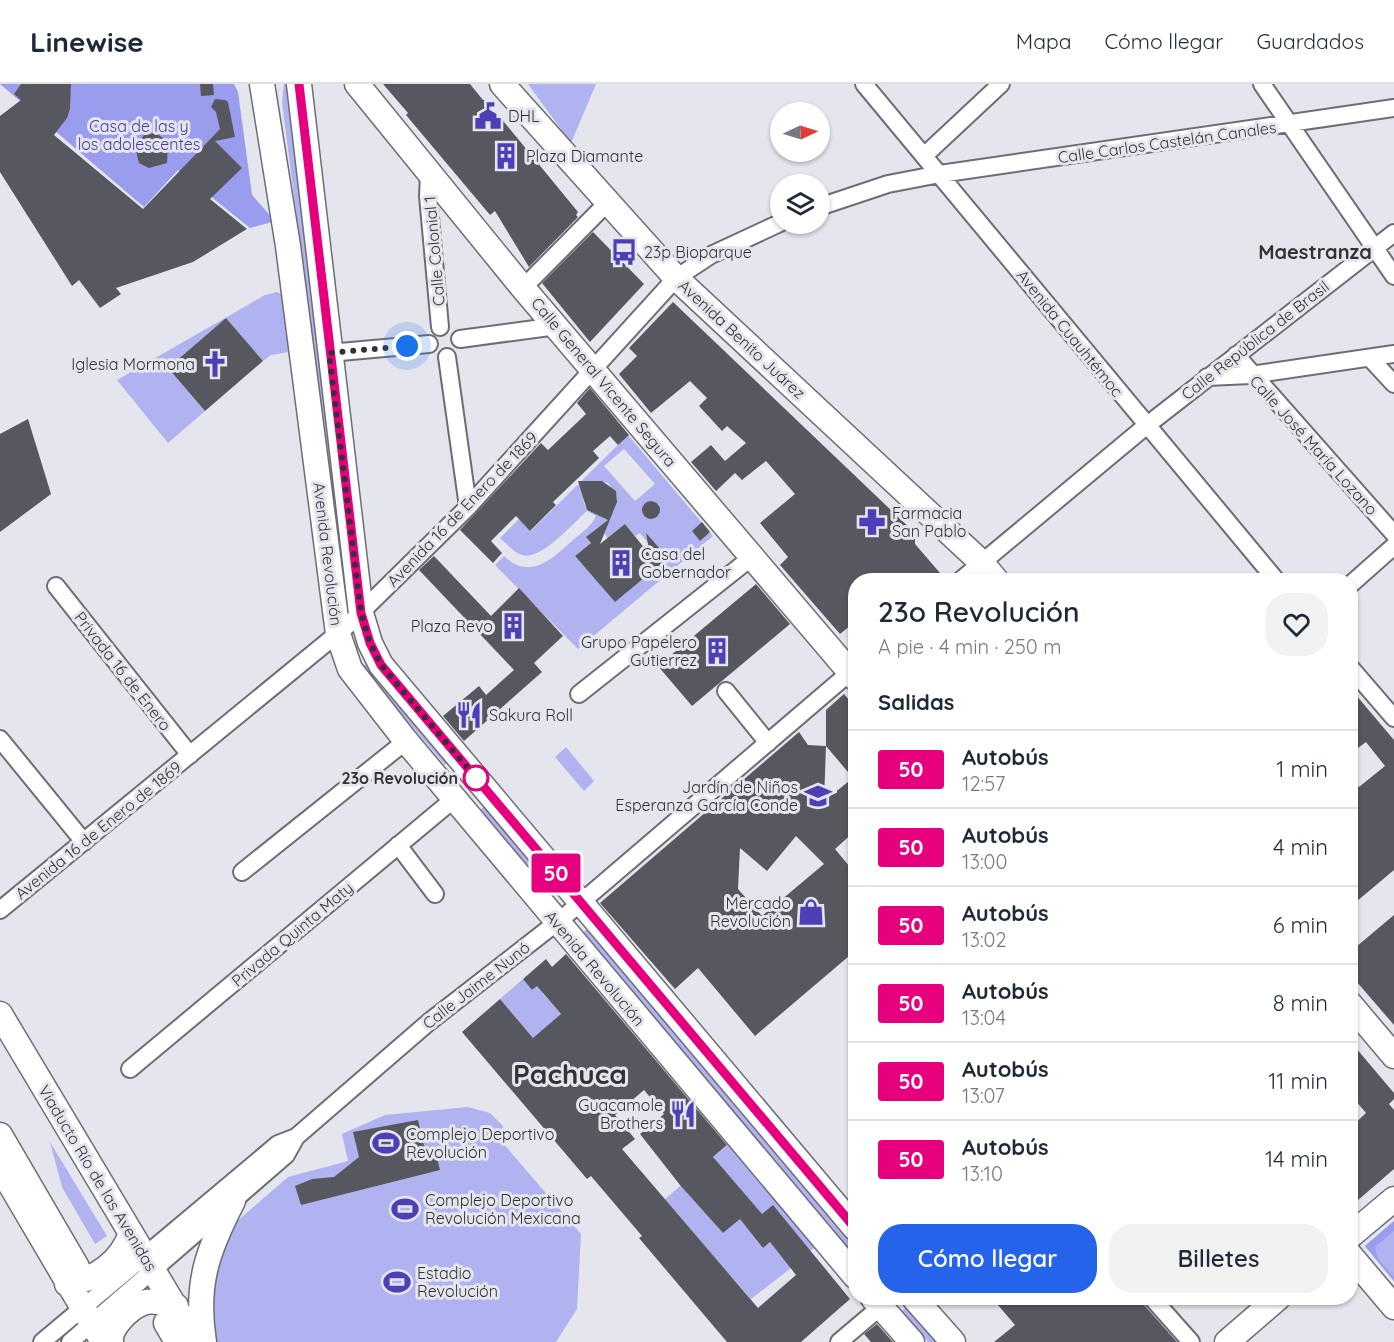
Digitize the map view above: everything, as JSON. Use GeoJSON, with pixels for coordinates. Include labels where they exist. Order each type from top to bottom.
{"type":"FeatureCollection","features":[{"type":"Feature","properties":{"kind":"main road","name":"Avenida Revolución"},"geometry":{"type":"LineString","coordinates":[[299,84],[361,613],[370,643],[381,665],[848,1220]]}},
{"type":"Feature","properties":{"kind":"main road","name":"Calle General Vicente Segura"},"geometry":{"type":"LineString","coordinates":[[357,84],[524,288],[848,667]]}},
{"type":"Feature","properties":{"kind":"main road","name":"Avenida Benito Juárez"},"geometry":{"type":"LineString","coordinates":[[502,84],[676,278],[989,572]]}},
{"type":"Feature","properties":{"kind":"main road","name":"Avenida Revolución"},"geometry":{"type":"LineString","coordinates":[[268,91],[338,634],[351,669],[406,741],[556,922],[848,1268]]}},
{"type":"Feature","properties":{"kind":"main road"},"geometry":{"type":"LineString","coordinates":[[1358,1013],[1394,1056]]}},
{"type":"Feature","properties":{"kind":"main road","name":"Viaducto Río de las Avenidas"},"geometry":{"type":"LineString","coordinates":[[0,1014],[123,1236]]}},
{"type":"Feature","properties":{"kind":"main road","name":"Viaducto Río de las Avenidas"},"geometry":{"type":"LineString","coordinates":[[0,1039],[123,1236],[148,1262],[173,1324],[196,1342]]}},
{"type":"Feature","properties":{"kind":"main road"},"geometry":{"type":"LineString","coordinates":[[0,1135],[72,1276],[105,1333],[110,1336],[117,1323],[143,1303],[155,1302],[173,1324]]}},
{"type":"Feature","properties":{"kind":"main road"},"geometry":{"type":"LineString","coordinates":[[0,1167],[72,1276]]}},
{"type":"Feature","properties":{"kind":"main road"},"geometry":{"type":"LineString","coordinates":[[1358,1229],[1394,1199]]}},
{"type":"Feature","properties":{"kind":"main road"},"geometry":{"type":"LineString","coordinates":[[204,1342],[200,1316],[204,1274],[212,1242],[233,1201]]}},
{"type":"Feature","properties":{"kind":"main road"},"geometry":{"type":"LineString","coordinates":[[72,1276],[94,1276],[120,1257],[123,1236]]}},
{"type":"Feature","properties":{"kind":"main road"},"geometry":{"type":"LineString","coordinates":[[1358,1264],[1394,1306]]}},
{"type":"Feature","properties":{"kind":"main road"},"geometry":{"type":"LineString","coordinates":[[886,1305],[912,1342]]}},
{"type":"Feature","properties":{"kind":"main road"},"geometry":{"type":"LineString","coordinates":[[920,1305],[953,1342]]}},
{"type":"Feature","properties":{"kind":"main road"},"geometry":{"type":"LineString","coordinates":[[1227,1342],[1270,1305]]}},
{"type":"Feature","properties":{"kind":"street","name":"Avenida Cuauhtémoc"},"geometry":{"type":"LineString","coordinates":[[864,84],[1270,573]]}},
{"type":"Feature","properties":{"kind":"street"},"geometry":{"type":"LineString","coordinates":[[925,155],[1001,84]]}},
{"type":"Feature","properties":{"kind":"street"},"geometry":{"type":"LineString","coordinates":[[1263,84],[1394,276]]}},
{"type":"Feature","properties":{"kind":"street","name":"Calle Carlos Castelán Canales"},"geometry":{"type":"LineString","coordinates":[[940,174],[1394,108]]}},
{"type":"Feature","properties":{"kind":"street","name":"Calle Colonial 1"},"geometry":{"type":"LineString","coordinates":[[429,174],[428,196],[440,327]]}},
{"type":"Feature","properties":{"kind":"street"},"geometry":{"type":"LineString","coordinates":[[830,203],[888,184],[940,174]]}},
{"type":"Feature","properties":{"kind":"street"},"geometry":{"type":"LineString","coordinates":[[524,288],[607,203]]}},
{"type":"Feature","properties":{"kind":"street","name":"Avenida 16 de Enero de 1869"},"geometry":{"type":"LineString","coordinates":[[0,910],[361,613],[468,507],[676,278],[711,255],[770,228]]}},
{"type":"Feature","properties":{"kind":"street","name":"Calle República de Brasil"},"geometry":{"type":"LineString","coordinates":[[989,572],[1146,426],[1394,233]]}},
{"type":"Feature","properties":{"kind":"street"},"geometry":{"type":"LineString","coordinates":[[460,339],[557,326]]}},
{"type":"Feature","properties":{"kind":"street"},"geometry":{"type":"LineString","coordinates":[[440,327],[450,327],[460,339],[455,352],[447,357],[434,353],[429,344],[431,333],[440,327]]}},
{"type":"Feature","properties":{"kind":"street"},"geometry":{"type":"LineString","coordinates":[[329,353],[429,344]]}},
{"type":"Feature","properties":{"kind":"street"},"geometry":{"type":"LineString","coordinates":[[1207,377],[1251,375],[1394,354]]}},
{"type":"Feature","properties":{"kind":"street","name":"Calle José María Lozano"},"geometry":{"type":"LineString","coordinates":[[1236,355],[1251,375],[1394,534]]}},
{"type":"Feature","properties":{"kind":"street"},"geometry":{"type":"LineString","coordinates":[[447,357],[468,507]]}},
{"type":"Feature","properties":{"kind":"street"},"geometry":{"type":"LineString","coordinates":[[1371,358],[1394,384]]}},
{"type":"Feature","properties":{"kind":"street"},"geometry":{"type":"LineString","coordinates":[[1358,578],[1394,546]]}},
{"type":"Feature","properties":{"kind":"street"},"geometry":{"type":"LineString","coordinates":[[579,694],[752,557]]}},
{"type":"Feature","properties":{"kind":"street","name":"Privada 16 de Enero"},"geometry":{"type":"LineString","coordinates":[[56,586],[190,756]]}},
{"type":"Feature","properties":{"kind":"street"},"geometry":{"type":"LineString","coordinates":[[1358,676],[1394,718]]}},
{"type":"Feature","properties":{"kind":"street","name":"Calle Jaime Nunó"},"geometry":{"type":"LineString","coordinates":[[70,1342],[105,1333],[148,1262],[278,1144],[296,1137],[429,1022],[556,922],[848,677]]}},
{"type":"Feature","properties":{"kind":"street"},"geometry":{"type":"LineString","coordinates":[[726,691],[768,743]]}},
{"type":"Feature","properties":{"kind":"street"},"geometry":{"type":"LineString","coordinates":[[0,739],[84,842]]}},
{"type":"Feature","properties":{"kind":"street"},"geometry":{"type":"LineString","coordinates":[[242,872],[406,741]]}},
{"type":"Feature","properties":{"kind":"street","name":"Privada Quinta Maty"},"geometry":{"type":"LineString","coordinates":[[130,1069],[454,798]]}},
{"type":"Feature","properties":{"kind":"street"},"geometry":{"type":"LineString","coordinates":[[398,845],[435,894]]}},
{"type":"Feature","properties":{"kind":"street","name":"Calle Jaime Nunó"},"geometry":{"type":"LineString","coordinates":[[148,1262],[233,1201],[286,1155],[296,1137]]}},
{"type":"Feature","properties":{"kind":"street"},"geometry":{"type":"LineString","coordinates":[[839,1342],[877,1305]]}},
{"type":"Feature","properties":{"kind":"street"},"geometry":{"type":"LineString","coordinates":[[1158,1305],[1191,1342]]}},
{"type":"Feature","properties":{"kind":"street","name":"Calle Jaime Nunó"},"geometry":{"type":"LineString","coordinates":[[42,1342],[105,1333]]}},
{"type":"Feature","properties":{"kind":"shaded area"},"geometry":{"type":"Polygon","coordinates":[[[284,84],[288,84],[354,591],[346,595],[282,103],[284,84]]]}},
{"type":"Feature","properties":{"kind":"shaded area"},"geometry":{"type":"Polygon","coordinates":[[[528,84],[596,84],[571,143],[528,84]]]}},
{"type":"Feature","properties":{"kind":"shaded area"},"geometry":{"type":"Polygon","coordinates":[[[277,292],[281,294],[289,352],[271,355],[263,361],[226,318],[168,368],[205,411],[168,443],[117,380],[265,295],[277,292]]]}},
{"type":"Feature","properties":{"kind":"shaded area"},"geometry":{"type":"Polygon","coordinates":[[[628,435],[713,536],[578,649],[495,565],[504,556],[523,567],[540,565],[557,554],[586,529],[596,516],[587,511],[547,547],[530,555],[516,552],[500,538],[519,519],[531,531],[628,435]],[[624,449],[604,466],[635,501],[655,484],[624,449]],[[596,481],[588,486],[583,497],[587,510],[602,516],[615,507],[617,496],[608,483],[596,481]],[[625,524],[608,538],[599,527],[591,543],[575,556],[585,568],[667,558],[655,544],[651,547],[640,533],[635,536],[625,524]]]}},
{"type":"Feature","properties":{"kind":"shaded area"},"geometry":{"type":"Polygon","coordinates":[[[371,663],[452,759],[445,765],[361,666],[371,663]]]}},
{"type":"Feature","properties":{"kind":"shaded area"},"geometry":{"type":"Polygon","coordinates":[[[566,747],[594,781],[584,791],[555,757],[566,747]]]}},
{"type":"Feature","properties":{"kind":"shaded area"},"geometry":{"type":"Polygon","coordinates":[[[489,803],[561,891],[553,898],[480,810],[489,803]]]}},
{"type":"Feature","properties":{"kind":"shaded area"},"geometry":{"type":"Polygon","coordinates":[[[591,926],[848,1229],[848,1248],[581,934],[591,926]]]}},
{"type":"Feature","properties":{"kind":"shaded area"},"geometry":{"type":"Polygon","coordinates":[[[523,979],[532,990],[542,982],[543,994],[562,1015],[533,1038],[500,999],[523,979]]]}},
{"type":"Feature","properties":{"kind":"shaded area","name":"Complejo Deportivo Revolución Mexicana"},"geometry":{"type":"Polygon","coordinates":[[[468,1107],[490,1113],[503,1126],[502,1142],[581,1234],[577,1309],[556,1342],[217,1342],[209,1305],[227,1230],[288,1177],[348,1161],[342,1134],[385,1115],[468,1107]]]}},
{"type":"Feature","properties":{"kind":"shaded area"},"geometry":{"type":"Polygon","coordinates":[[[50,1142],[107,1236],[95,1244],[62,1187],[50,1142]]]}},
{"type":"Feature","properties":{"kind":"shaded area"},"geometry":{"type":"Polygon","coordinates":[[[730,1143],[817,1246],[810,1251],[773,1206],[763,1247],[770,1242],[791,1268],[751,1299],[664,1200],[730,1143]],[[689,1194],[723,1233],[754,1206],[689,1194]]]}},
{"type":"Feature","properties":{"kind":"shaded area"},"geometry":{"type":"Polygon","coordinates":[[[1394,1221],[1394,1281],[1365,1246],[1394,1221]]]}},
{"type":"Feature","properties":{"kind":"shaded area"},"geometry":{"type":"Polygon","coordinates":[[[909,1305],[913,1305],[944,1342],[928,1342],[902,1311],[909,1305]]]}},
{"type":"Feature","properties":{"kind":"green space","name":"Casa de las y los adolescentes"},"geometry":{"type":"Polygon","coordinates":[[[0,84],[234,84],[238,92],[252,195],[275,221],[250,228],[178,170],[144,207],[0,84]]]}},
{"type":"Feature","properties":{"kind":"green space"},"geometry":{"type":"Polygon","coordinates":[[[1394,1221],[1394,1231],[1375,1247],[1378,1259],[1394,1277],[1394,1281],[1365,1246],[1394,1221]]]}},
{"type":"Feature","properties":{"kind":"building"},"geometry":{"type":"Polygon","coordinates":[[[21,84],[71,84],[70,109],[67,118],[54,135],[143,209],[220,129],[216,112],[211,107],[215,99],[225,100],[228,102],[235,137],[215,141],[242,168],[210,199],[247,229],[193,262],[116,288],[121,294],[100,308],[79,280],[72,286],[0,172],[0,116],[21,100],[14,94],[21,84]]]}},
{"type":"Feature","properties":{"kind":"building"},"geometry":{"type":"Polygon","coordinates":[[[200,84],[213,84],[214,95],[201,96],[200,84]]]}},
{"type":"Feature","properties":{"kind":"building"},"geometry":{"type":"Polygon","coordinates":[[[383,84],[470,84],[483,100],[486,100],[578,212],[576,215],[578,217],[529,267],[495,211],[490,215],[383,84]]]}},
{"type":"Feature","properties":{"kind":"building"},"geometry":{"type":"Polygon","coordinates":[[[155,133],[165,139],[168,145],[167,163],[149,168],[139,163],[135,147],[144,135],[155,133]]]}},
{"type":"Feature","properties":{"kind":"building"},"geometry":{"type":"Polygon","coordinates":[[[593,232],[644,284],[590,342],[542,283],[593,232]]]}},
{"type":"Feature","properties":{"kind":"building"},"geometry":{"type":"Polygon","coordinates":[[[673,302],[915,533],[915,544],[940,573],[848,573],[848,628],[840,634],[780,565],[788,557],[760,523],[795,494],[766,461],[742,480],[735,473],[716,491],[691,462],[711,445],[725,461],[746,443],[727,426],[722,431],[699,406],[707,398],[690,381],[651,413],[619,374],[637,356],[629,348],[673,302]]]}},
{"type":"Feature","properties":{"kind":"building","name":"Iglesia Mormona"},"geometry":{"type":"Polygon","coordinates":[[[226,318],[263,361],[205,411],[168,368],[226,318]]]}},
{"type":"Feature","properties":{"kind":"building"},"geometry":{"type":"Polygon","coordinates":[[[590,388],[629,435],[618,445],[610,436],[593,451],[599,458],[553,502],[556,505],[530,531],[516,516],[491,541],[502,553],[493,563],[460,530],[541,443],[548,450],[586,414],[577,403],[590,388]]]}},
{"type":"Feature","properties":{"kind":"building"},"geometry":{"type":"Polygon","coordinates":[[[28,419],[51,494],[0,532],[0,434],[28,419]]]}},
{"type":"Feature","properties":{"kind":"building","name":"Casa del Gobernador"},"geometry":{"type":"Polygon","coordinates":[[[578,481],[602,481],[616,491],[617,502],[600,544],[625,524],[650,555],[646,533],[668,558],[615,602],[575,556],[591,543],[586,537],[608,520],[587,510],[578,481]]]}},
{"type":"Feature","properties":{"kind":"building"},"geometry":{"type":"Polygon","coordinates":[[[651,501],[657,504],[660,510],[657,516],[651,519],[645,516],[642,510],[645,504],[651,501]]]}},
{"type":"Feature","properties":{"kind":"building"},"geometry":{"type":"Polygon","coordinates":[[[702,522],[710,532],[700,541],[692,531],[702,522]]]}},
{"type":"Feature","properties":{"kind":"building","name":"Plaza Revo"},"geometry":{"type":"Polygon","coordinates":[[[434,556],[491,616],[519,588],[563,636],[534,663],[542,672],[464,741],[443,716],[479,686],[486,695],[514,670],[419,570],[434,556]]]}},
{"type":"Feature","properties":{"kind":"building","name":"Grupo Papelero Gutierrez"},"geometry":{"type":"Polygon","coordinates":[[[756,584],[790,624],[692,706],[658,666],[756,584]]]}},
{"type":"Feature","properties":{"kind":"building"},"geometry":{"type":"Polygon","coordinates":[[[844,694],[848,699],[848,772],[826,746],[826,710],[844,694]]]}},
{"type":"Feature","properties":{"kind":"building"},"geometry":{"type":"Polygon","coordinates":[[[1358,697],[1394,740],[1394,870],[1358,900],[1358,786],[1385,766],[1366,742],[1358,748],[1358,697]]]}},
{"type":"Feature","properties":{"kind":"building"},"geometry":{"type":"Polygon","coordinates":[[[799,732],[808,745],[826,746],[824,801],[848,782],[848,837],[835,849],[848,865],[848,957],[755,1036],[698,968],[675,989],[600,903],[799,732]],[[796,836],[767,871],[740,848],[738,889],[762,916],[824,864],[796,836]]]}},
{"type":"Feature","properties":{"kind":"building"},"geometry":{"type":"Polygon","coordinates":[[[1394,915],[1394,1025],[1358,983],[1358,945],[1394,915]]]}},
{"type":"Feature","properties":{"kind":"building"},"geometry":{"type":"Polygon","coordinates":[[[566,954],[727,1145],[713,1157],[762,1214],[773,1205],[848,1297],[848,1301],[801,1342],[727,1342],[639,1238],[642,1236],[591,1176],[587,1179],[462,1032],[500,999],[533,1038],[561,1014],[537,986],[532,990],[523,979],[546,959],[552,967],[566,954]],[[644,1090],[615,1115],[635,1139],[622,1149],[758,1308],[796,1275],[770,1242],[763,1248],[740,1219],[723,1233],[680,1185],[640,1134],[664,1114],[644,1090]]]}},
{"type":"Feature","properties":{"kind":"building"},"geometry":{"type":"Polygon","coordinates":[[[1358,1050],[1394,1093],[1394,1099],[1389,1104],[1394,1110],[1394,1169],[1358,1200],[1358,1120],[1366,1113],[1358,1104],[1358,1050]]]}},
{"type":"Feature","properties":{"kind":"building"},"geometry":{"type":"Polygon","coordinates":[[[418,1120],[426,1155],[436,1153],[440,1170],[301,1205],[295,1186],[312,1179],[334,1177],[359,1157],[353,1132],[418,1120]]]}},
{"type":"Feature","properties":{"kind":"building"},"geometry":{"type":"Polygon","coordinates":[[[998,1305],[1144,1305],[1177,1342],[994,1342],[1015,1325],[998,1305]]]}},
{"type":"Feature","properties":{"kind":"building"},"geometry":{"type":"Polygon","coordinates":[[[877,1324],[893,1342],[871,1342],[864,1334],[877,1324]]]}},
{"type":"Feature","properties":{"kind":"bus line","name":"50"},"geometry":{"type":"LineString","coordinates":[[299,84],[361,613],[370,643],[381,665],[848,1220]]}},
{"type":"Feature","properties":{"kind":"place","name":"DHL"},"geometry":{"type":"Point","coordinates":[488,116]}},
{"type":"Feature","properties":{"kind":"place","name":"Plaza Diamante"},"geometry":{"type":"Point","coordinates":[506,156]}},
{"type":"Feature","properties":{"kind":"place","name":"23p Bioparque"},"geometry":{"type":"Point","coordinates":[624,252]}},
{"type":"Feature","properties":{"kind":"place","name":"Iglesia Mormona"},"geometry":{"type":"Point","coordinates":[215,364]}},
{"type":"Feature","properties":{"kind":"place","name":"Farmacia San Pablo"},"geometry":{"type":"Point","coordinates":[872,522]}},
{"type":"Feature","properties":{"kind":"place","name":"Casa del Gobernador"},"geometry":{"type":"Point","coordinates":[621,563]}},
{"type":"Feature","properties":{"kind":"place","name":"Plaza Revo"},"geometry":{"type":"Point","coordinates":[513,626]}},
{"type":"Feature","properties":{"kind":"place","name":"Grupo Papelero Gutierrez"},"geometry":{"type":"Point","coordinates":[717,651]}},
{"type":"Feature","properties":{"kind":"place","name":"Sakura Roll"},"geometry":{"type":"Point","coordinates":[469,715]}},
{"type":"Feature","properties":{"kind":"place","name":"23o Revolución"},"geometry":{"type":"Point","coordinates":[476,778]}},
{"type":"Feature","properties":{"kind":"place","name":"Jardín de Niños Esperanza García Conde"},"geometry":{"type":"Point","coordinates":[818,796]}},
{"type":"Feature","properties":{"kind":"place","name":"Mercado Revolución"},"geometry":{"type":"Point","coordinates":[811,912]}},
{"type":"Feature","properties":{"kind":"place","name":"Guacamole Brothers"},"geometry":{"type":"Point","coordinates":[683,1114]}},
{"type":"Feature","properties":{"kind":"place","name":"Complejo Deportivo Revolución"},"geometry":{"type":"Point","coordinates":[386,1143]}},
{"type":"Feature","properties":{"kind":"place","name":"Complejo Deportivo Revolución Mexicana"},"geometry":{"type":"Point","coordinates":[405,1209]}},
{"type":"Feature","properties":{"kind":"place","name":"Estadio Revolución"},"geometry":{"type":"Point","coordinates":[397,1282]}},
{"type":"Feature","properties":{"kind":"district","name":"Maestranza"},"geometry":{"type":"Point","coordinates":[1315,251]}},
{"type":"Feature","properties":{"kind":"district","name":"Pachuca"},"geometry":{"type":"Point","coordinates":[570,1073]}},
{"type":"Feature","properties":{"kind":"route"},"geometry":{"type":"LineString","coordinates":[[407,346],[329,353],[361,613],[370,643],[381,665],[476,778]]}}]}
